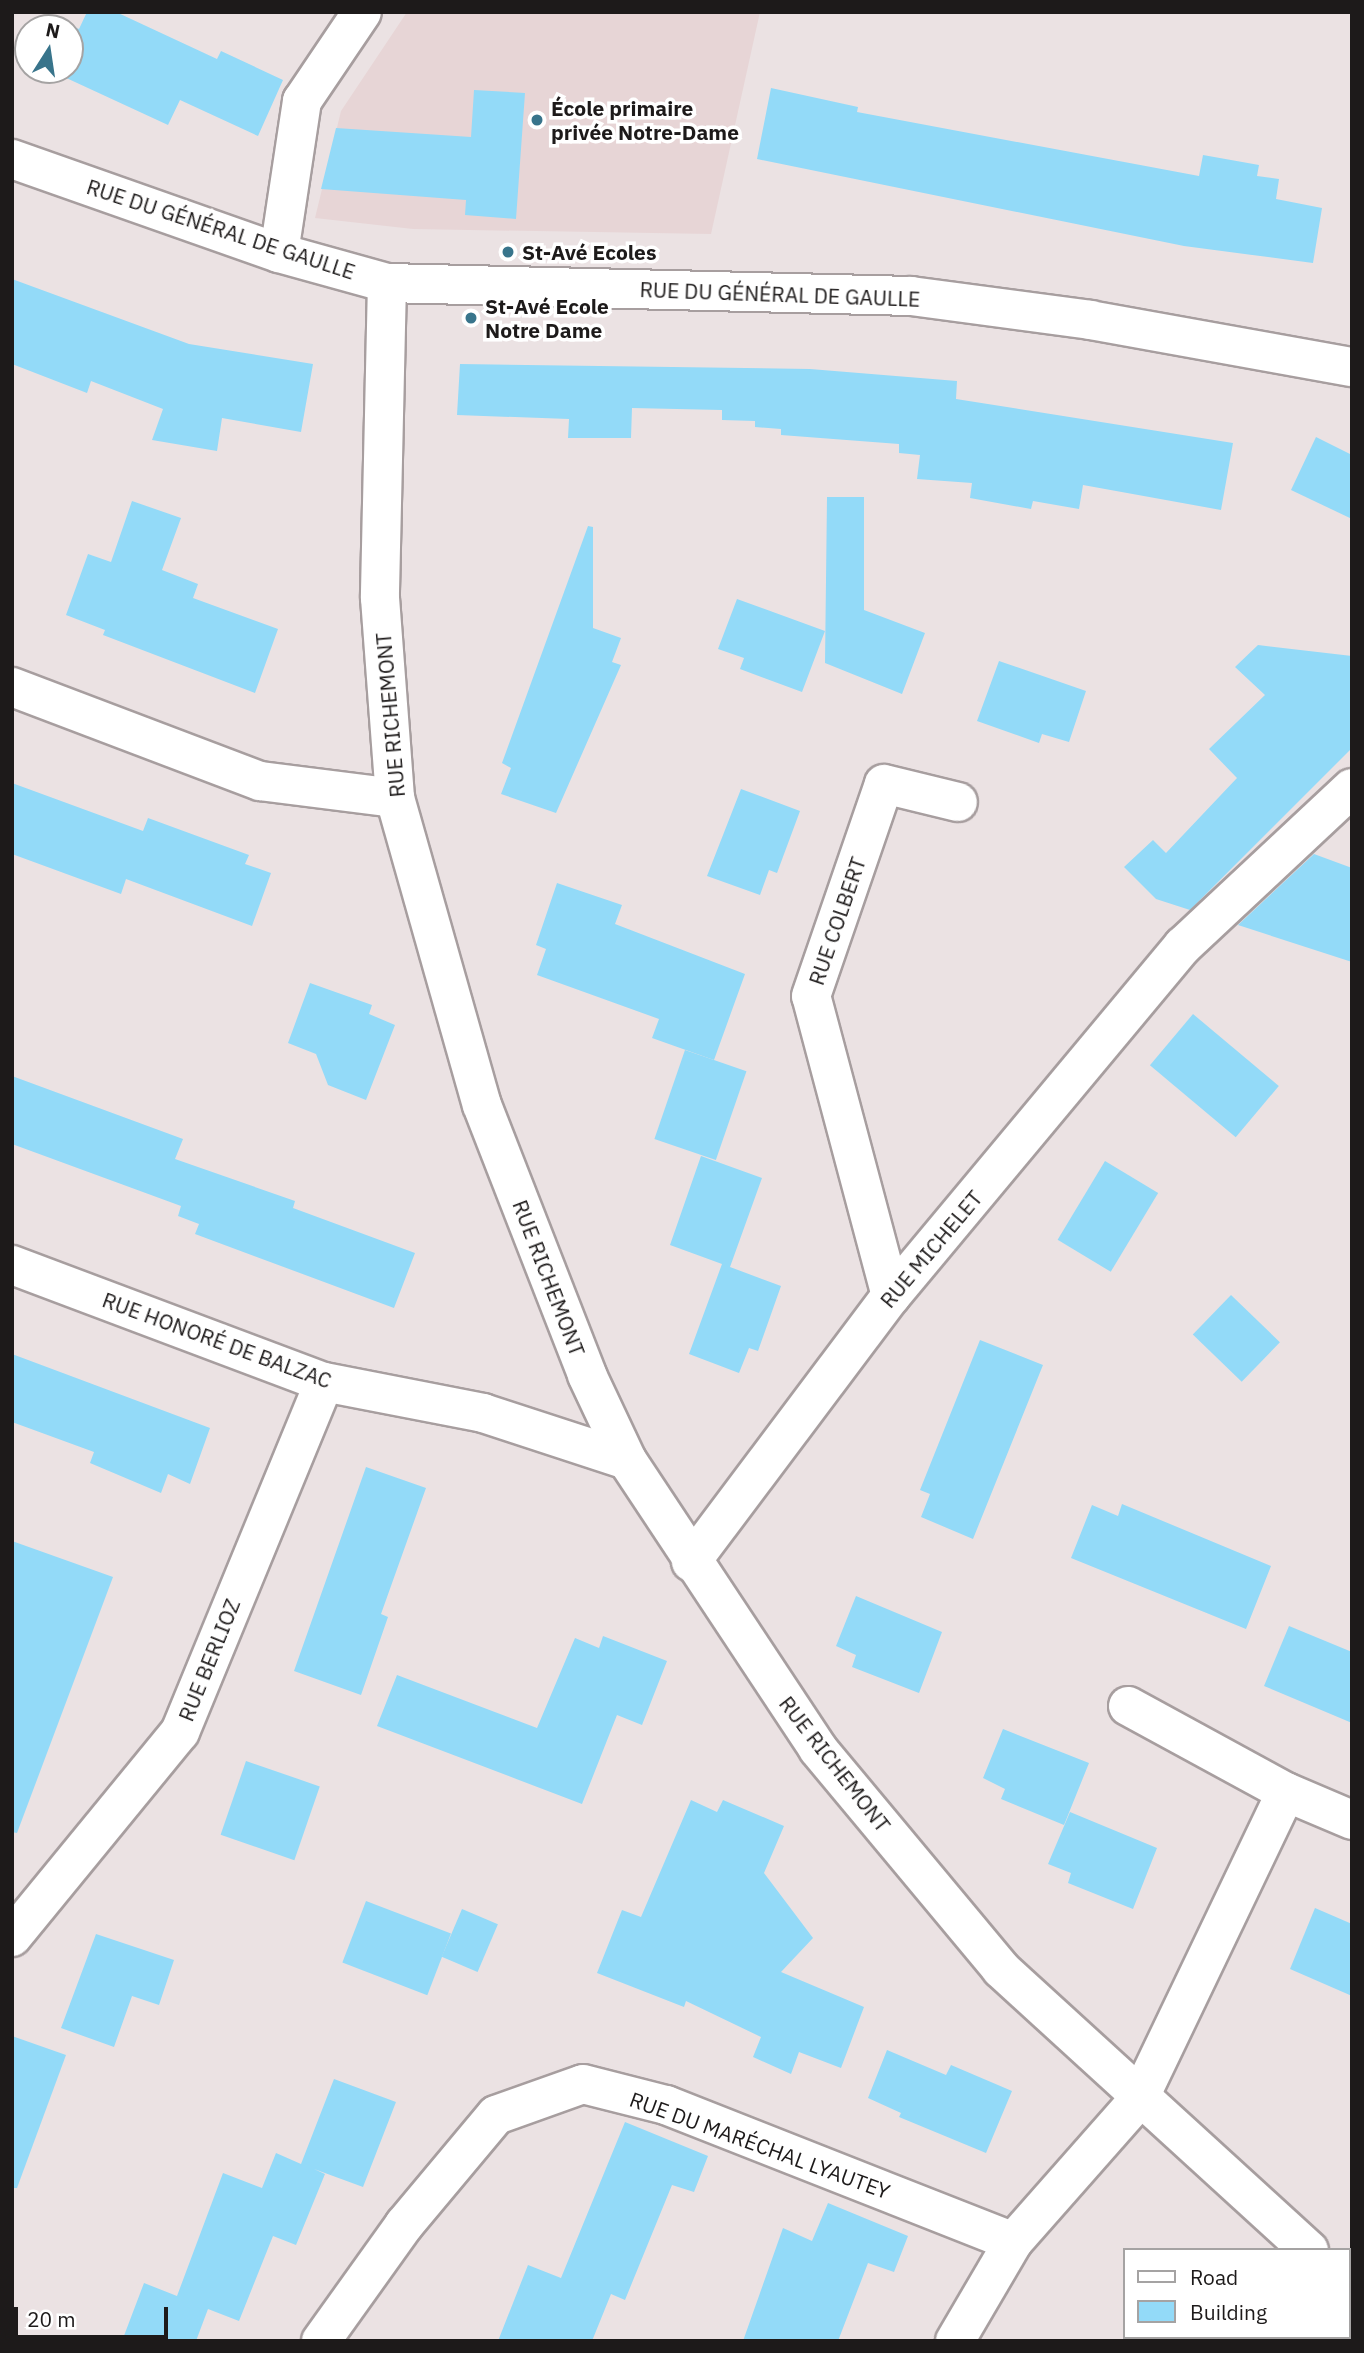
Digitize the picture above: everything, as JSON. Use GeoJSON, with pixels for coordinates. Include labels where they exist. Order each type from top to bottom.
{"type":"FeatureCollection","features":[{"type":"Feature","properties":{"kind":"street"},"geometry":{"type":"LineString","coordinates":[[279,253],[302,101],[362,12]]}},
{"type":"Feature","properties":{"kind":"street","name":"RUE DU GÉNÉRAL DE GAULLE"},"geometry":{"type":"LineString","coordinates":[[12,159],[279,253],[387,283],[911,296],[1090,320],[1352,367]]}},
{"type":"Feature","properties":{"kind":"street","name":"RUE RICHEMONT"},"geometry":{"type":"LineString","coordinates":[[387,283],[380,598],[395,798],[482,1105],[587,1375],[627,1460],[691,1562],[818,1749],[1001,1969],[1139,2099],[1307,2248]]}},
{"type":"Feature","properties":{"kind":"street"},"geometry":{"type":"LineString","coordinates":[[12,687],[260,781],[395,798]]}},
{"type":"Feature","properties":{"kind":"street","name":"RUE COLBERT"},"geometry":{"type":"LineString","coordinates":[[891,1296],[811,996],[884,784],[958,802]]}},
{"type":"Feature","properties":{"kind":"street","name":"RUE MICHELET"},"geometry":{"type":"LineString","coordinates":[[691,1562],[891,1296],[1183,947],[1352,788]]}},
{"type":"Feature","properties":{"kind":"street","name":"RUE HONORÉ DE BALZAC"},"geometry":{"type":"LineString","coordinates":[[12,1265],[324,1382],[482,1413],[627,1460]]}},
{"type":"Feature","properties":{"kind":"street","name":"RUE BERLIOZ"},"geometry":{"type":"LineString","coordinates":[[12,1937],[180,1732],[324,1382]]}},
{"type":"Feature","properties":{"kind":"street"},"geometry":{"type":"LineString","coordinates":[[1128,1706],[1286,1792],[1352,1820]]}},
{"type":"Feature","properties":{"kind":"street"},"geometry":{"type":"LineString","coordinates":[[956,2341],[1013,2242],[1139,2099],[1286,1792]]}},
{"type":"Feature","properties":{"kind":"street","name":"RUE DU MARÉCHAL LYAUTEY"},"geometry":{"type":"LineString","coordinates":[[321,2341],[404,2225],[496,2115],[583,2084],[666,2105],[1013,2242]]}},
{"type":"Feature","properties":{"kind":"shaded area","name":"École primaire privée Notre-Dame"},"geometry":{"type":"Polygon","coordinates":[[[407,12],[760,12],[711,234],[413,229],[315,218],[341,111],[407,12]]]}},
{"type":"Feature","properties":{"kind":"building"},"geometry":{"type":"Polygon","coordinates":[[[87,12],[116,12],[217,59],[221,51],[283,80],[258,136],[180,100],[168,125],[79,84],[84,84],[84,18],[87,12]]]}},
{"type":"Feature","properties":{"kind":"building"},"geometry":{"type":"Polygon","coordinates":[[[771,88],[858,107],[857,112],[1199,176],[1203,155],[1259,165],[1257,176],[1279,179],[1276,199],[1322,208],[1313,263],[1184,246],[757,159],[771,88]]]}},
{"type":"Feature","properties":{"kind":"building"},"geometry":{"type":"Polygon","coordinates":[[[474,90],[525,93],[516,219],[465,215],[466,200],[321,189],[336,128],[471,137],[474,90]]]}},
{"type":"Feature","properties":{"kind":"building"},"geometry":{"type":"Polygon","coordinates":[[[12,279],[189,344],[313,364],[301,432],[222,418],[217,451],[152,440],[163,409],[91,381],[87,393],[12,364],[12,279]]]}},
{"type":"Feature","properties":{"kind":"building"},"geometry":{"type":"Polygon","coordinates":[[[460,364],[810,369],[957,381],[956,399],[1233,443],[1221,510],[1083,485],[1079,509],[1033,501],[1031,509],[970,498],[972,483],[917,479],[920,455],[899,453],[899,444],[781,435],[781,429],[755,427],[755,421],[722,420],[722,410],[632,408],[631,438],[568,438],[569,419],[457,415],[460,364]]]}},
{"type":"Feature","properties":{"kind":"building"},"geometry":{"type":"Polygon","coordinates":[[[1316,437],[1352,455],[1352,519],[1291,490],[1316,437]]]}},
{"type":"Feature","properties":{"kind":"building"},"geometry":{"type":"Polygon","coordinates":[[[827,497],[864,497],[864,610],[925,633],[902,694],[825,663],[827,497]]]}},
{"type":"Feature","properties":{"kind":"building"},"geometry":{"type":"Polygon","coordinates":[[[132,501],[181,518],[162,570],[198,584],[193,598],[278,629],[255,693],[103,635],[105,630],[66,615],[88,554],[111,562],[132,501]]]}},
{"type":"Feature","properties":{"kind":"building"},"geometry":{"type":"Polygon","coordinates":[[[588,526],[593,527],[593,628],[621,638],[612,662],[621,665],[556,813],[501,794],[511,768],[502,763],[588,526]]]}},
{"type":"Feature","properties":{"kind":"building"},"geometry":{"type":"Polygon","coordinates":[[[737,599],[825,631],[802,692],[740,669],[744,658],[718,649],[737,599]]]}},
{"type":"Feature","properties":{"kind":"building"},"geometry":{"type":"Polygon","coordinates":[[[1258,645],[1352,656],[1352,748],[1190,910],[1156,899],[1124,867],[1153,840],[1166,853],[1237,778],[1209,749],[1265,695],[1235,667],[1258,645]]]}},
{"type":"Feature","properties":{"kind":"building"},"geometry":{"type":"Polygon","coordinates":[[[999,661],[1086,691],[1069,742],[1042,734],[1039,743],[977,721],[999,661]]]}},
{"type":"Feature","properties":{"kind":"building"},"geometry":{"type":"Polygon","coordinates":[[[12,783],[143,831],[148,818],[249,855],[245,864],[271,873],[252,926],[126,879],[121,894],[12,854],[12,783]]]}},
{"type":"Feature","properties":{"kind":"building"},"geometry":{"type":"Polygon","coordinates":[[[741,789],[800,811],[777,873],[769,870],[760,895],[707,876],[741,789]]]}},
{"type":"Feature","properties":{"kind":"building"},"geometry":{"type":"Polygon","coordinates":[[[1314,854],[1352,868],[1352,962],[1238,925],[1314,854]]]}},
{"type":"Feature","properties":{"kind":"building"},"geometry":{"type":"Polygon","coordinates":[[[557,883],[622,905],[615,924],[745,974],[714,1060],[652,1038],[659,1019],[537,975],[546,949],[536,945],[557,883]]]}},
{"type":"Feature","properties":{"kind":"building"},"geometry":{"type":"Polygon","coordinates":[[[310,983],[372,1005],[369,1014],[395,1025],[366,1100],[328,1085],[316,1054],[288,1043],[310,983]]]}},
{"type":"Feature","properties":{"kind":"building"},"geometry":{"type":"Polygon","coordinates":[[[1193,1014],[1279,1086],[1236,1137],[1150,1065],[1193,1014]]]}},
{"type":"Feature","properties":{"kind":"building"},"geometry":{"type":"Polygon","coordinates":[[[685,1050],[746,1071],[716,1160],[654,1139],[685,1050]]]}},
{"type":"Feature","properties":{"kind":"building"},"geometry":{"type":"Polygon","coordinates":[[[12,1076],[183,1139],[175,1159],[295,1201],[293,1208],[415,1253],[394,1308],[195,1234],[199,1224],[178,1216],[181,1206],[12,1144],[12,1076]]]}},
{"type":"Feature","properties":{"kind":"building"},"geometry":{"type":"Polygon","coordinates":[[[701,1156],[762,1178],[730,1267],[781,1286],[758,1351],[749,1348],[739,1373],[689,1354],[722,1264],[670,1245],[701,1156]]]}},
{"type":"Feature","properties":{"kind":"building"},"geometry":{"type":"Polygon","coordinates":[[[1105,1161],[1158,1193],[1111,1272],[1058,1240],[1105,1161]]]}},
{"type":"Feature","properties":{"kind":"building"},"geometry":{"type":"Polygon","coordinates":[[[1231,1295],[1280,1342],[1242,1382],[1193,1335],[1231,1295]]]}},
{"type":"Feature","properties":{"kind":"building"},"geometry":{"type":"Polygon","coordinates":[[[980,1340],[1043,1365],[973,1539],[921,1517],[930,1494],[920,1490],[980,1340]]]}},
{"type":"Feature","properties":{"kind":"building"},"geometry":{"type":"Polygon","coordinates":[[[12,1354],[210,1428],[190,1484],[168,1474],[161,1493],[90,1463],[94,1452],[12,1422],[12,1354]]]}},
{"type":"Feature","properties":{"kind":"building"},"geometry":{"type":"Polygon","coordinates":[[[366,1467],[426,1488],[381,1614],[388,1617],[361,1695],[294,1671],[366,1467]]]}},
{"type":"Feature","properties":{"kind":"building"},"geometry":{"type":"Polygon","coordinates":[[[1122,1504],[1271,1566],[1246,1629],[1071,1558],[1092,1505],[1118,1516],[1122,1504]]]}},
{"type":"Feature","properties":{"kind":"building"},"geometry":{"type":"Polygon","coordinates":[[[12,1541],[113,1577],[17,1833],[12,1832],[12,1541]]]}},
{"type":"Feature","properties":{"kind":"building"},"geometry":{"type":"Polygon","coordinates":[[[856,1596],[942,1632],[919,1693],[852,1667],[856,1655],[836,1646],[856,1596]]]}},
{"type":"Feature","properties":{"kind":"building"},"geometry":{"type":"Polygon","coordinates":[[[1289,1626],[1352,1652],[1352,1723],[1264,1686],[1289,1626]]]}},
{"type":"Feature","properties":{"kind":"building"},"geometry":{"type":"Polygon","coordinates":[[[603,1636],[667,1661],[642,1725],[617,1715],[582,1804],[377,1726],[397,1675],[537,1728],[575,1638],[599,1648],[603,1636]]]}},
{"type":"Feature","properties":{"kind":"building"},"geometry":{"type":"Polygon","coordinates":[[[1003,1729],[1089,1763],[1064,1825],[1001,1799],[1005,1789],[983,1778],[1003,1729]]]}},
{"type":"Feature","properties":{"kind":"building"},"geometry":{"type":"Polygon","coordinates":[[[246,1761],[320,1786],[294,1860],[221,1835],[246,1761]]]}},
{"type":"Feature","properties":{"kind":"building"},"geometry":{"type":"Polygon","coordinates":[[[691,1800],[717,1812],[723,1800],[784,1826],[764,1873],[813,1938],[781,1972],[864,2007],[841,2068],[799,2052],[791,2074],[753,2057],[761,2037],[686,2001],[684,2007],[597,1973],[622,1910],[641,1917],[691,1800]]]}},
{"type":"Feature","properties":{"kind":"building"},"geometry":{"type":"Polygon","coordinates":[[[1070,1812],[1157,1848],[1133,1909],[1068,1883],[1071,1873],[1048,1864],[1070,1812]]]}},
{"type":"Feature","properties":{"kind":"building"},"geometry":{"type":"Polygon","coordinates":[[[366,1901],[451,1934],[427,1995],[342,1963],[366,1901]]]}},
{"type":"Feature","properties":{"kind":"building"},"geometry":{"type":"Polygon","coordinates":[[[1315,1908],[1352,1924],[1352,1996],[1290,1969],[1315,1908]]]}},
{"type":"Feature","properties":{"kind":"building"},"geometry":{"type":"Polygon","coordinates":[[[462,1909],[498,1924],[478,1972],[442,1957],[462,1909]]]}},
{"type":"Feature","properties":{"kind":"building"},"geometry":{"type":"Polygon","coordinates":[[[96,1934],[174,1960],[159,2005],[132,1996],[114,2047],[61,2028],[96,1934]]]}},
{"type":"Feature","properties":{"kind":"building"},"geometry":{"type":"Polygon","coordinates":[[[12,2036],[66,2055],[17,2188],[12,2188],[12,2036]]]}},
{"type":"Feature","properties":{"kind":"building"},"geometry":{"type":"Polygon","coordinates":[[[887,2050],[946,2075],[951,2065],[1012,2091],[986,2153],[899,2117],[901,2113],[868,2098],[887,2050]]]}},
{"type":"Feature","properties":{"kind":"building"},"geometry":{"type":"Polygon","coordinates":[[[334,2079],[396,2102],[363,2187],[314,2169],[325,2174],[296,2245],[273,2236],[239,2321],[208,2309],[196,2341],[122,2341],[144,2283],[177,2296],[223,2173],[262,2188],[276,2153],[301,2164],[334,2079]]]}},
{"type":"Feature","properties":{"kind":"building"},"geometry":{"type":"Polygon","coordinates":[[[625,2122],[708,2156],[694,2192],[672,2185],[625,2300],[611,2294],[592,2341],[498,2341],[528,2265],[561,2278],[625,2122]]]}},
{"type":"Feature","properties":{"kind":"building"},"geometry":{"type":"Polygon","coordinates":[[[828,2203],[908,2236],[894,2272],[868,2263],[838,2341],[743,2341],[783,2228],[812,2241],[828,2203]]]}},
{"type":"Feature","properties":{"kind":"place","name":"École primaire privée Notre-Dame"},"geometry":{"type":"Point","coordinates":[537,120]}},
{"type":"Feature","properties":{"kind":"place","name":"St-Avé Ecoles"},"geometry":{"type":"Point","coordinates":[508,252]}},
{"type":"Feature","properties":{"kind":"place","name":"St-Avé Ecole Notre Dame"},"geometry":{"type":"Point","coordinates":[471,318]}}]}
